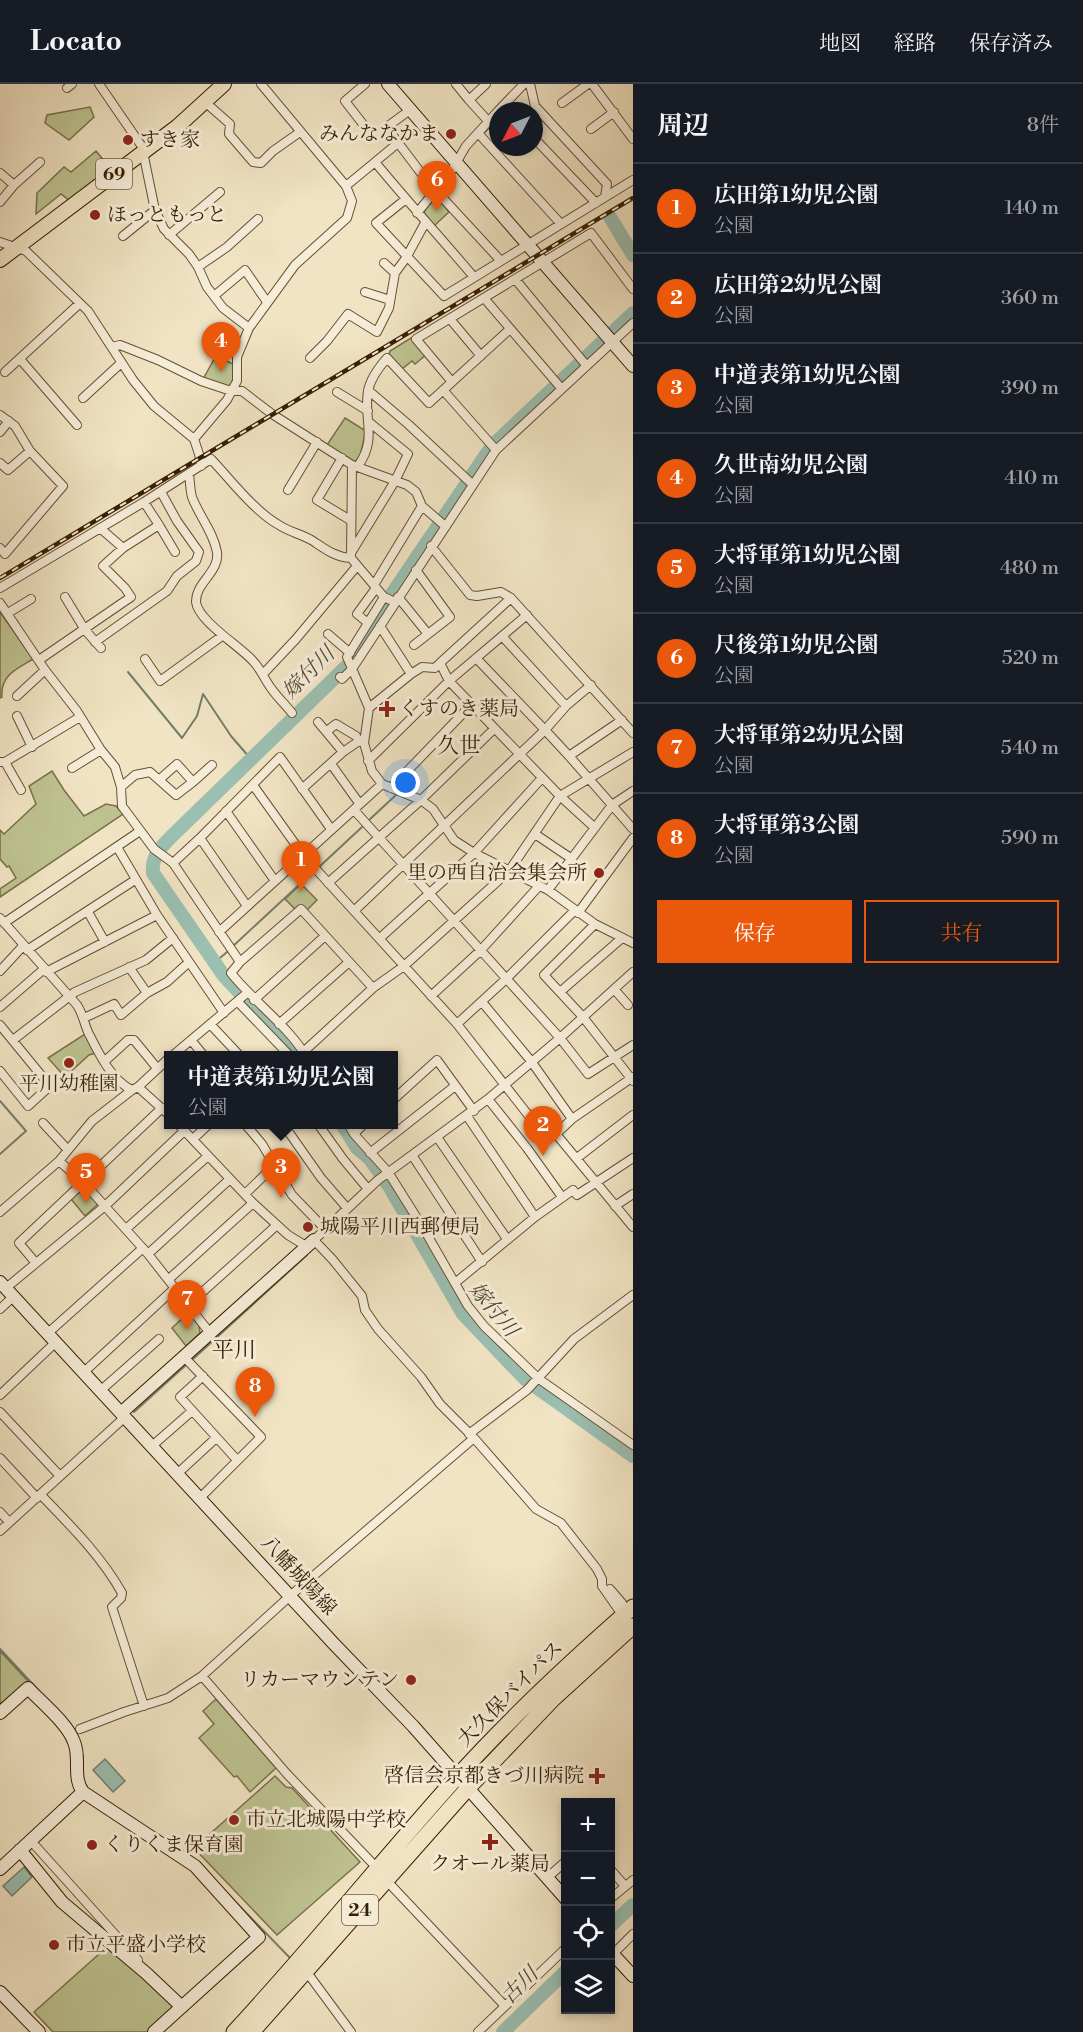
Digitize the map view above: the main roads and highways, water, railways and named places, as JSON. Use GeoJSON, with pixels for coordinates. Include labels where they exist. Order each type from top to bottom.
{"type":"FeatureCollection","features":[{"type":"Feature","properties":{"kind":"highway","name":"大久保バイパス"},"geometry":{"type":"LineString","coordinates":[[234,2032],[382,1874],[463,1782],[553,1699],[629,1618]]}},
{"type":"Feature","properties":{"kind":"highway","name":"大久保バイパス"},"geometry":{"type":"LineString","coordinates":[[252,2032],[306,1971],[382,1874]]}},
{"type":"Feature","properties":{"kind":"main road","name":"69"},"geometry":{"type":"LineString","coordinates":[[0,260],[144,152],[224,84]]}},
{"type":"Feature","properties":{"kind":"waterway"},"geometry":{"type":"LineString","coordinates":[[485,132],[489,128]]}},
{"type":"Feature","properties":{"kind":"waterway","name":"嫁付川"},"geometry":{"type":"LineString","coordinates":[[610,217],[633,255]]}},
{"type":"Feature","properties":{"kind":"waterway","name":"嫁付川"},"geometry":{"type":"LineString","coordinates":[[294,1051],[224,976],[153,873],[156,856],[173,835],[351,662],[390,597],[492,446],[633,313]]}},
{"type":"Feature","properties":{"kind":"waterway"},"geometry":{"type":"LineString","coordinates":[[128,672],[182,738],[197,716],[203,694],[231,736],[250,758]]}},
{"type":"Feature","properties":{"kind":"waterway"},"geometry":{"type":"LineString","coordinates":[[368,821],[397,794]]}},
{"type":"Feature","properties":{"kind":"waterway"},"geometry":{"type":"LineString","coordinates":[[318,868],[362,827]]}},
{"type":"Feature","properties":{"kind":"waterway"},"geometry":{"type":"LineString","coordinates":[[232,947],[314,871]]}},
{"type":"Feature","properties":{"kind":"waterway"},"geometry":{"type":"LineString","coordinates":[[214,963],[227,952]]}},
{"type":"Feature","properties":{"kind":"waterway"},"geometry":{"type":"LineString","coordinates":[[0,1101],[26,1131],[0,1154]]}},
{"type":"Feature","properties":{"kind":"waterway","name":"嫁付川"},"geometry":{"type":"LineString","coordinates":[[345,1129],[357,1148],[370,1159],[389,1186],[463,1314],[525,1379],[633,1456]]}},
{"type":"Feature","properties":{"kind":"waterway"},"geometry":{"type":"LineString","coordinates":[[193,1359],[307,1255]]}},
{"type":"Feature","properties":{"kind":"waterway"},"geometry":{"type":"LineString","coordinates":[[134,1412],[186,1365]]}},
{"type":"Feature","properties":{"kind":"waterway"},"geometry":{"type":"LineString","coordinates":[[0,1649],[41,1693]]}},
{"type":"Feature","properties":{"kind":"waterway"},"geometry":{"type":"LineString","coordinates":[[83,1756],[83,1774]]}},
{"type":"Feature","properties":{"kind":"waterway"},"geometry":{"type":"LineString","coordinates":[[104,1799],[134,1819]]}},
{"type":"Feature","properties":{"kind":"waterway"},"geometry":{"type":"LineString","coordinates":[[179,1848],[189,1855]]}},
{"type":"Feature","properties":{"kind":"waterway"},"geometry":{"type":"LineString","coordinates":[[223,1889],[292,1960]]}},
{"type":"Feature","properties":{"kind":"waterway","name":"古川"},"geometry":{"type":"LineString","coordinates":[[615,1921],[633,1905]]}},
{"type":"Feature","properties":{"kind":"waterway","name":"古川"},"geometry":{"type":"LineString","coordinates":[[503,2032],[561,1976]]}},
{"type":"Feature","properties":{"kind":"railway"},"geometry":{"type":"LineString","coordinates":[[0,578],[633,198]]}},
{"type":"Feature","properties":{"kind":"place","name":"みんななかま"},"geometry":{"type":"Point","coordinates":[451,134]}},
{"type":"Feature","properties":{"kind":"place","name":"すき家"},"geometry":{"type":"Point","coordinates":[128,140]}},
{"type":"Feature","properties":{"kind":"place","name":"尺後第1幼児公園"},"geometry":{"type":"Point","coordinates":[437,211]}},
{"type":"Feature","properties":{"kind":"place","name":"ほっともっと"},"geometry":{"type":"Point","coordinates":[95,215]}},
{"type":"Feature","properties":{"kind":"place","name":"久世南幼児公園"},"geometry":{"type":"Point","coordinates":[221,372]}},
{"type":"Feature","properties":{"kind":"place","name":"くすのき薬局"},"geometry":{"type":"Point","coordinates":[387,709]}},
{"type":"Feature","properties":{"kind":"place","name":"里の西自治会集会所"},"geometry":{"type":"Point","coordinates":[599,873]}},
{"type":"Feature","properties":{"kind":"place","name":"広田第1幼児公園"},"geometry":{"type":"Point","coordinates":[301,891]}},
{"type":"Feature","properties":{"kind":"place","name":"平川幼稚園"},"geometry":{"type":"Point","coordinates":[69,1063]}},
{"type":"Feature","properties":{"kind":"place","name":"広田第2幼児公園"},"geometry":{"type":"Point","coordinates":[543,1156]}},
{"type":"Feature","properties":{"kind":"place","name":"中道表第1幼児公園"},"geometry":{"type":"Point","coordinates":[281,1198]}},
{"type":"Feature","properties":{"kind":"place","name":"大将軍第1幼児公園"},"geometry":{"type":"Point","coordinates":[86,1203]}},
{"type":"Feature","properties":{"kind":"place","name":"城陽平川西郵便局"},"geometry":{"type":"Point","coordinates":[308,1227]}},
{"type":"Feature","properties":{"kind":"place","name":"大将軍第2幼児公園"},"geometry":{"type":"Point","coordinates":[187,1330]}},
{"type":"Feature","properties":{"kind":"place","name":"大将軍第3公園"},"geometry":{"type":"Point","coordinates":[255,1417]}},
{"type":"Feature","properties":{"kind":"place","name":"リカーマウンテン"},"geometry":{"type":"Point","coordinates":[411,1680]}},
{"type":"Feature","properties":{"kind":"place","name":"啓信会京都きづ川病院"},"geometry":{"type":"Point","coordinates":[597,1776]}},
{"type":"Feature","properties":{"kind":"place","name":"市立北城陽中学校"},"geometry":{"type":"Point","coordinates":[234,1820]}},
{"type":"Feature","properties":{"kind":"place","name":"クオール薬局"},"geometry":{"type":"Point","coordinates":[490,1842]}},
{"type":"Feature","properties":{"kind":"place","name":"くりくま保育園"},"geometry":{"type":"Point","coordinates":[92,1845]}},
{"type":"Feature","properties":{"kind":"place","name":"市立平盛小学校"},"geometry":{"type":"Point","coordinates":[54,1945]}},
{"type":"Feature","properties":{"kind":"district","name":"久世"},"geometry":{"type":"Point","coordinates":[459,746]}},
{"type":"Feature","properties":{"kind":"district","name":"平川"},"geometry":{"type":"Point","coordinates":[234,1350]}}]}
